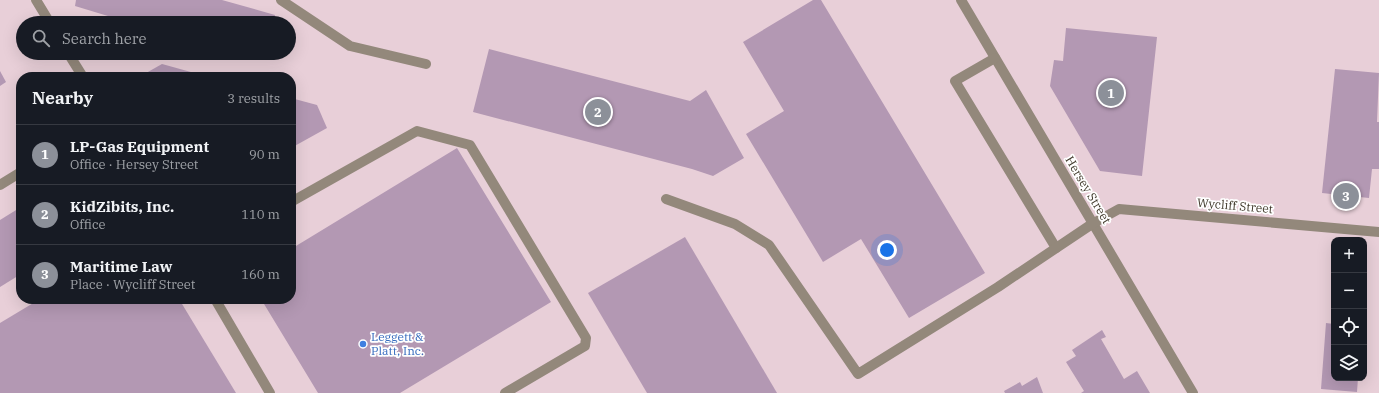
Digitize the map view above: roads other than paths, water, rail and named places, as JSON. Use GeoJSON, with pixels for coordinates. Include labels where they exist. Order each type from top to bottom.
{"type":"FeatureCollection","features":[{"type":"Feature","properties":{"kind":"street"},"geometry":{"type":"LineString","coordinates":[[36,0],[46,16]]}},
{"type":"Feature","properties":{"kind":"street"},"geometry":{"type":"LineString","coordinates":[[281,0],[350,46],[426,64]]}},
{"type":"Feature","properties":{"kind":"street","name":"Hersey Street"},"geometry":{"type":"LineString","coordinates":[[961,0],[1193,393]]}},
{"type":"Feature","properties":{"kind":"street"},"geometry":{"type":"LineString","coordinates":[[995,58],[955,81],[1056,248]]}},
{"type":"Feature","properties":{"kind":"street"},"geometry":{"type":"LineString","coordinates":[[72,60],[80,72]]}},
{"type":"Feature","properties":{"kind":"street"},"geometry":{"type":"LineString","coordinates":[[296,199],[417,131],[470,145],[586,338],[584,346],[505,393]]}},
{"type":"Feature","properties":{"kind":"street"},"geometry":{"type":"LineString","coordinates":[[0,185],[16,175]]}},
{"type":"Feature","properties":{"kind":"street","name":"Wycliff Street"},"geometry":{"type":"LineString","coordinates":[[666,199],[735,224],[769,245],[858,374],[998,287],[1092,224],[1119,209],[1379,232]]}},
{"type":"Feature","properties":{"kind":"street"},"geometry":{"type":"LineString","coordinates":[[218,304],[270,393]]}},
{"type":"Feature","properties":{"kind":"place","name":"LP-Gas Equipment"},"geometry":{"type":"Point","coordinates":[1111,93]}},
{"type":"Feature","properties":{"kind":"place","name":"KidZibits, Inc."},"geometry":{"type":"Point","coordinates":[598,112]}},
{"type":"Feature","properties":{"kind":"place","name":"Maritime Law"},"geometry":{"type":"Point","coordinates":[1346,196]}},
{"type":"Feature","properties":{"kind":"place","name":"Leggett & Platt, Inc."},"geometry":{"type":"Point","coordinates":[363,344]}}]}
